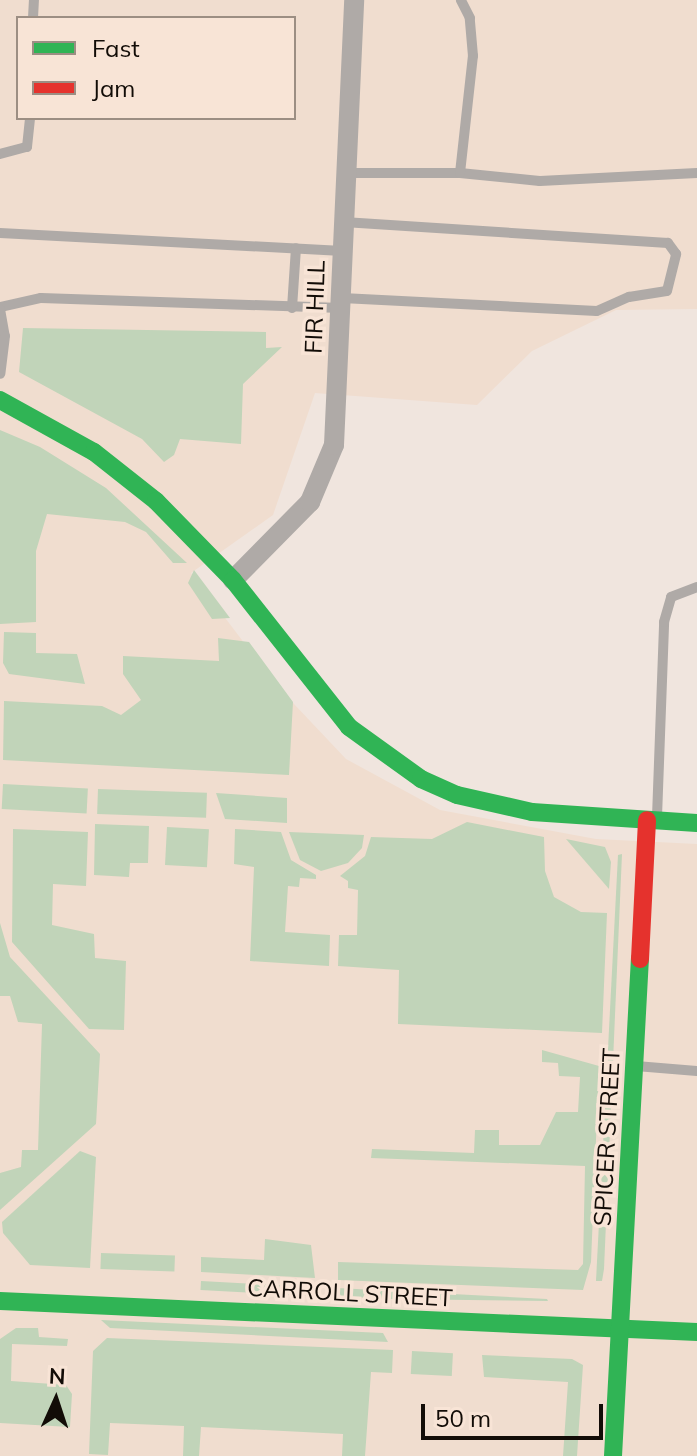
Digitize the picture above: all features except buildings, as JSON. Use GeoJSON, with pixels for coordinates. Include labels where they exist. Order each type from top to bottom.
{"type":"FeatureCollection","features":[{"type":"Feature","properties":{"kind":"street","name":"FIR HILL"},"geometry":{"type":"LineString","coordinates":[[233,580],[297,518],[329,464],[337,427],[354,0]]}},
{"type":"Feature","properties":{"kind":"street"},"geometry":{"type":"LineString","coordinates":[[0,400],[121,471],[233,580],[349,727],[421,779],[494,805],[697,823]]}},
{"type":"Feature","properties":{"kind":"street","name":"SPICER STREET"},"geometry":{"type":"LineString","coordinates":[[613,1456],[623,1329],[634,1066],[652,821]]}},
{"type":"Feature","properties":{"kind":"street","name":"CARROLL STREET"},"geometry":{"type":"LineString","coordinates":[[0,1301],[697,1332]]}},
{"type":"Feature","properties":{"kind":"lane"},"geometry":{"type":"LineString","coordinates":[[460,173],[473,56],[470,18],[461,0]]}},
{"type":"Feature","properties":{"kind":"lane"},"geometry":{"type":"LineString","coordinates":[[0,154],[27,147],[30,120]]}},
{"type":"Feature","properties":{"kind":"lane"},"geometry":{"type":"LineString","coordinates":[[346,173],[460,173],[540,181],[697,173]]}},
{"type":"Feature","properties":{"kind":"lane"},"geometry":{"type":"LineString","coordinates":[[0,374],[5,336],[0,308],[41,298],[292,308],[342,303],[597,311],[629,297],[667,291],[676,254],[668,243],[344,222]]}},
{"type":"Feature","properties":{"kind":"lane"},"geometry":{"type":"LineString","coordinates":[[0,233],[343,251]]}},
{"type":"Feature","properties":{"kind":"lane"},"geometry":{"type":"LineString","coordinates":[[292,308],[296,248]]}},
{"type":"Feature","properties":{"kind":"lane"},"geometry":{"type":"LineString","coordinates":[[652,821],[664,622],[671,597],[697,587]]}},
{"type":"Feature","properties":{"kind":"lane"},"geometry":{"type":"LineString","coordinates":[[634,1066],[697,1071]]}},
{"type":"Feature","properties":{"kind":"shaded area"},"geometry":{"type":"Polygon","coordinates":[[[0,0],[697,0],[697,309],[616,310],[532,351],[477,405],[315,393],[273,515],[191,573],[277,686],[346,759],[440,810],[596,839],[697,844],[697,1456],[0,1456],[0,0]]]}},
{"type":"Feature","properties":{"kind":"green space"},"geometry":{"type":"Polygon","coordinates":[[[23,328],[266,332],[266,348],[282,347],[243,384],[241,444],[180,439],[174,455],[164,462],[142,439],[19,372],[23,328]]]}},
{"type":"Feature","properties":{"kind":"green space"},"geometry":{"type":"Polygon","coordinates":[[[0,430],[40,447],[106,488],[187,563],[173,563],[146,532],[125,522],[47,514],[36,551],[36,622],[0,624],[0,430]]]}},
{"type":"Feature","properties":{"kind":"green space"},"geometry":{"type":"Polygon","coordinates":[[[194,570],[230,618],[212,619],[188,583],[194,570]]]}},
{"type":"Feature","properties":{"kind":"green space"},"geometry":{"type":"Polygon","coordinates":[[[4,632],[36,633],[36,653],[77,654],[85,684],[9,674],[3,663],[4,632]]]}},
{"type":"Feature","properties":{"kind":"green space"},"geometry":{"type":"Polygon","coordinates":[[[218,638],[249,642],[293,702],[289,775],[3,760],[4,701],[102,706],[121,715],[141,700],[123,674],[123,656],[219,661],[218,638]]]}},
{"type":"Feature","properties":{"kind":"green space"},"geometry":{"type":"Polygon","coordinates":[[[3,784],[88,788],[87,813],[2,809],[3,784]]]}},
{"type":"Feature","properties":{"kind":"green space"},"geometry":{"type":"Polygon","coordinates":[[[98,789],[207,793],[206,818],[97,814],[98,789]]]}},
{"type":"Feature","properties":{"kind":"green space"},"geometry":{"type":"Polygon","coordinates":[[[216,793],[287,798],[287,823],[225,819],[216,793]]]}},
{"type":"Feature","properties":{"kind":"green space"},"geometry":{"type":"Polygon","coordinates":[[[467,822],[544,837],[545,871],[554,897],[581,912],[607,913],[602,1033],[398,1024],[399,970],[338,966],[339,935],[357,935],[358,890],[348,888],[348,881],[340,876],[365,856],[371,837],[432,839],[467,822]]]}},
{"type":"Feature","properties":{"kind":"green space"},"geometry":{"type":"Polygon","coordinates":[[[95,824],[149,826],[148,863],[130,863],[129,877],[94,875],[95,824]]]}},
{"type":"Feature","properties":{"kind":"green space"},"geometry":{"type":"Polygon","coordinates":[[[167,827],[209,829],[207,867],[165,865],[167,827]]]}},
{"type":"Feature","properties":{"kind":"green space"},"geometry":{"type":"Polygon","coordinates":[[[13,829],[88,832],[86,886],[53,884],[52,925],[94,934],[95,958],[126,961],[124,1030],[89,1029],[12,942],[13,829]]]}},
{"type":"Feature","properties":{"kind":"green space"},"geometry":{"type":"Polygon","coordinates":[[[235,829],[281,832],[291,860],[316,875],[316,879],[300,878],[299,887],[288,886],[285,932],[330,935],[329,966],[250,961],[254,867],[234,864],[235,829]]]}},
{"type":"Feature","properties":{"kind":"green space"},"geometry":{"type":"Polygon","coordinates":[[[289,832],[364,835],[362,848],[348,863],[321,871],[300,860],[289,832]]]}},
{"type":"Feature","properties":{"kind":"green space"},"geometry":{"type":"Polygon","coordinates":[[[566,839],[605,847],[611,862],[609,889],[566,839]]]}},
{"type":"Feature","properties":{"kind":"green space"},"geometry":{"type":"Polygon","coordinates":[[[622,854],[604,1269],[602,1281],[596,1281],[618,855],[622,854]]]}},
{"type":"Feature","properties":{"kind":"green space"},"geometry":{"type":"Polygon","coordinates":[[[0,923],[10,957],[100,1054],[96,1124],[0,1210],[0,1173],[21,1167],[22,1150],[38,1150],[42,1024],[18,1022],[10,996],[0,996],[0,923]]]}},
{"type":"Feature","properties":{"kind":"green space"},"geometry":{"type":"Polygon","coordinates":[[[542,1050],[599,1066],[591,1262],[583,1290],[338,1280],[338,1262],[578,1270],[583,1264],[585,1166],[371,1158],[372,1149],[474,1153],[475,1130],[499,1130],[499,1145],[540,1145],[556,1112],[578,1112],[580,1077],[559,1076],[558,1063],[542,1062],[542,1050]]]}},
{"type":"Feature","properties":{"kind":"green space"},"geometry":{"type":"Polygon","coordinates":[[[80,1151],[96,1157],[90,1268],[30,1265],[3,1233],[2,1222],[80,1151]]]}},
{"type":"Feature","properties":{"kind":"green space"},"geometry":{"type":"Polygon","coordinates":[[[265,1239],[311,1245],[315,1278],[201,1272],[201,1257],[264,1260],[265,1239]]]}},
{"type":"Feature","properties":{"kind":"green space"},"geometry":{"type":"Polygon","coordinates":[[[101,1253],[175,1256],[174,1272],[100,1269],[101,1253]]]}},
{"type":"Feature","properties":{"kind":"green space"},"geometry":{"type":"Polygon","coordinates":[[[201,1281],[315,1287],[314,1296],[201,1290],[201,1281]]]}},
{"type":"Feature","properties":{"kind":"green space"},"geometry":{"type":"Polygon","coordinates":[[[337,1288],[548,1301],[384,1299],[341,1296],[337,1288]]]}},
{"type":"Feature","properties":{"kind":"green space"},"geometry":{"type":"Polygon","coordinates":[[[101,1320],[383,1333],[388,1342],[110,1328],[101,1320]]]}},
{"type":"Feature","properties":{"kind":"green space"},"geometry":{"type":"Polygon","coordinates":[[[16,1328],[38,1328],[39,1337],[68,1339],[67,1346],[12,1344],[11,1381],[66,1385],[72,1394],[70,1427],[0,1423],[0,1339],[16,1328]]]}},
{"type":"Feature","properties":{"kind":"green space"},"geometry":{"type":"Polygon","coordinates":[[[107,1338],[393,1350],[392,1373],[371,1372],[365,1456],[342,1456],[343,1434],[201,1427],[199,1456],[183,1456],[184,1426],[110,1423],[108,1455],[89,1454],[93,1351],[107,1338]]]}},
{"type":"Feature","properties":{"kind":"green space"},"geometry":{"type":"Polygon","coordinates":[[[412,1351],[453,1353],[452,1376],[411,1374],[412,1351]]]}},
{"type":"Feature","properties":{"kind":"green space"},"geometry":{"type":"Polygon","coordinates":[[[482,1355],[572,1359],[583,1365],[577,1456],[563,1456],[568,1382],[484,1377],[482,1355]]]}},
{"type":"Feature","properties":{"kind":"traffic: fast"},"geometry":{"type":"LineString","coordinates":[[0,400],[94,452],[156,501],[233,580],[349,727],[421,779],[457,795],[532,812],[697,823]]}},
{"type":"Feature","properties":{"kind":"traffic: fast"},"geometry":{"type":"LineString","coordinates":[[613,1456],[640,959]]}},
{"type":"Feature","properties":{"kind":"traffic: fast"},"geometry":{"type":"LineString","coordinates":[[0,1301],[697,1332]]}},
{"type":"Feature","properties":{"kind":"traffic: jam"},"geometry":{"type":"LineString","coordinates":[[640,959],[647,820]]}}]}
